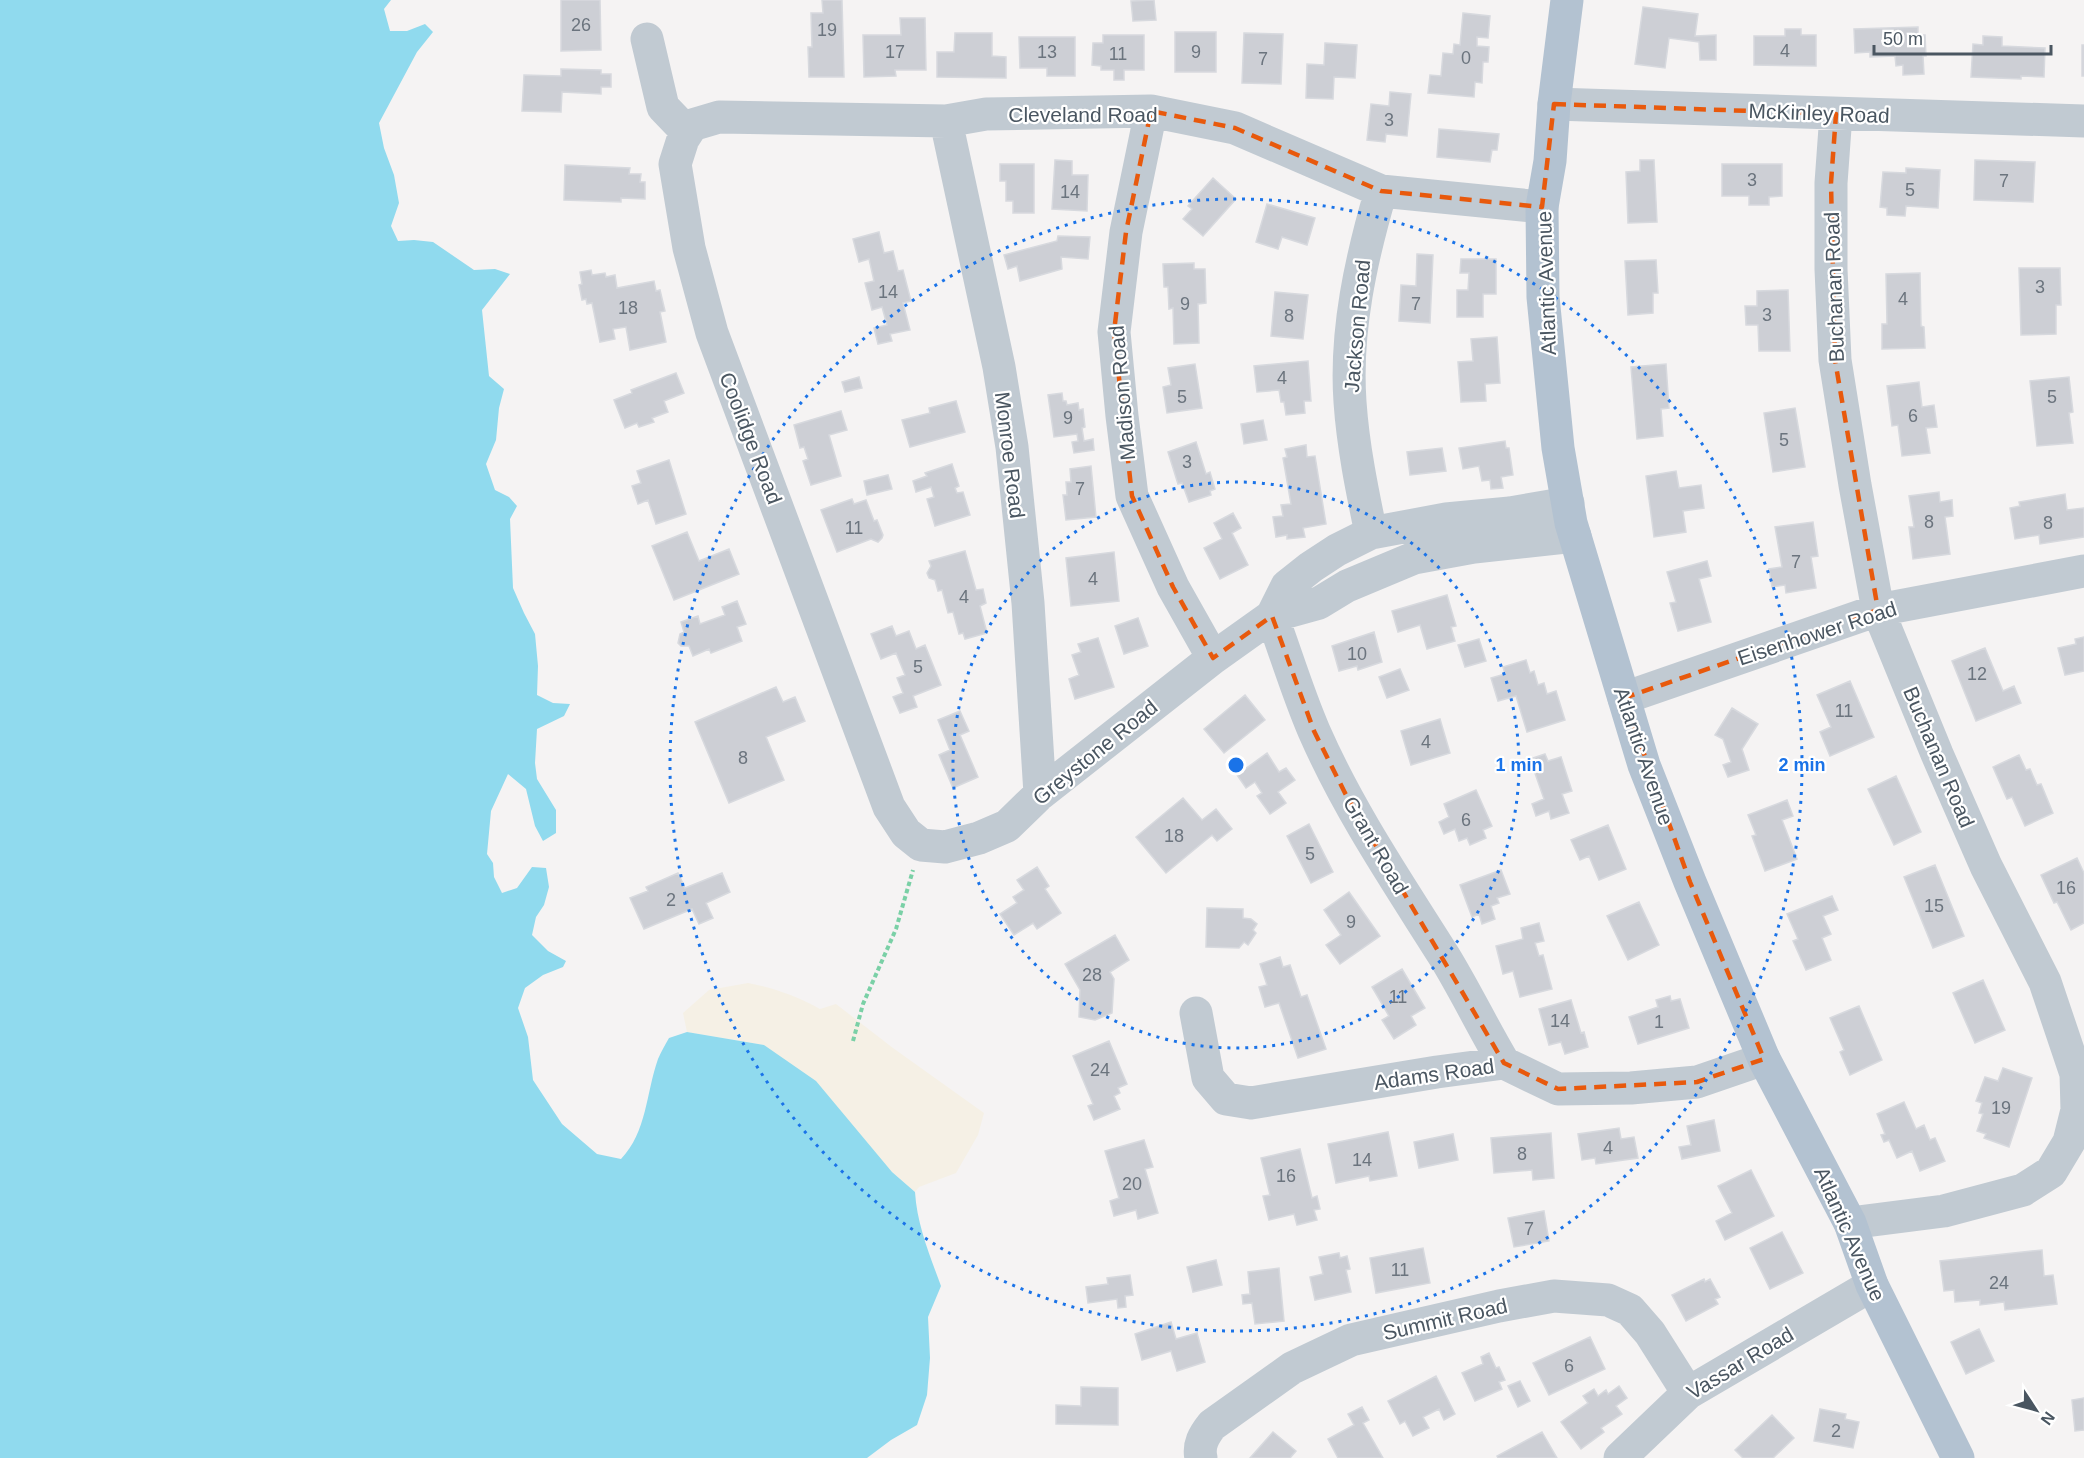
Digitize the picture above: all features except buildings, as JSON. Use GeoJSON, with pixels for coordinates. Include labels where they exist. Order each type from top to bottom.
{"type":"FeatureCollection","features":[{"type":"Feature","properties":{"kind":"main road","name":"Atlantic Avenue"},"geometry":{"type":"LineString","coordinates":[[1568,0],[1554,104],[1550,161],[1542,207],[1543,297],[1548,368],[1558,448],[1575,536],[1644,765],[1690,882],[1764,1059],[1850,1223],[1872,1286],[1958,1458]]}},
{"type":"Feature","properties":{"kind":"street"},"geometry":{"type":"LineString","coordinates":[[647,39],[663,107],[687,132]]}},
{"type":"Feature","properties":{"kind":"street","name":"McKinley Road"},"geometry":{"type":"LineString","coordinates":[[1554,104],[2084,121]]}},
{"type":"Feature","properties":{"kind":"street","name":"Cleveland Road"},"geometry":{"type":"LineString","coordinates":[[687,132],[692,124],[719,117],[946,121],[986,114],[1151,111],[1235,128],[1381,191],[1542,207]]}},
{"type":"Feature","properties":{"kind":"street","name":"Madison Road"},"geometry":{"type":"LineString","coordinates":[[1151,111],[1126,232],[1114,332],[1122,416],[1132,496],[1173,586],[1214,658]]}},
{"type":"Feature","properties":{"kind":"street","name":"Buchanan Road"},"geometry":{"type":"LineString","coordinates":[[1836,114],[1831,183],[1831,269],[1835,360],[1878,610],[1986,867],[2045,982],[2076,1074],[2077,1110],[2069,1142],[2050,1172],[2023,1190],[1944,1211],[1850,1223]]}},
{"type":"Feature","properties":{"kind":"street","name":"Monroe Road"},"geometry":{"type":"LineString","coordinates":[[946,121],[999,367],[1012,447],[1028,603],[1040,795]]}},
{"type":"Feature","properties":{"kind":"street","name":"Coolidge Road"},"geometry":{"type":"LineString","coordinates":[[687,132],[675,164],[689,248],[712,333],[889,807],[913,839]]}},
{"type":"Feature","properties":{"kind":"street","name":"Jackson Road"},"geometry":{"type":"LineString","coordinates":[[1371,533],[1350,402],[1350,355],[1355,303],[1364,249],[1381,191]]}},
{"type":"Feature","properties":{"kind":"street","name":"Greystone Road"},"geometry":{"type":"LineString","coordinates":[[1272,616],[1287,586],[1337,550],[1371,533],[1446,519],[1510,513],[1568,503]]}},
{"type":"Feature","properties":{"kind":"street","name":"Greystone Road"},"geometry":{"type":"LineString","coordinates":[[913,839],[945,847],[979,838],[1007,826],[1040,795],[1214,658],[1272,616],[1319,603],[1373,574],[1414,558],[1575,536]]}},
{"type":"Feature","properties":{"kind":"street","name":"Eisenhower Road"},"geometry":{"type":"LineString","coordinates":[[1624,698],[1878,610],[2084,571]]}},
{"type":"Feature","properties":{"kind":"street","name":"Grant Road"},"geometry":{"type":"LineString","coordinates":[[1272,616],[1314,731],[1375,849],[1445,958],[1480,1024],[1504,1063]]}},
{"type":"Feature","properties":{"kind":"street","name":"Adams Road"},"geometry":{"type":"LineString","coordinates":[[1196,1013],[1208,1078],[1226,1099],[1251,1103],[1504,1063],[1558,1089],[1579,1089],[1631,1088],[1697,1082],[1764,1059]]}},
{"type":"Feature","properties":{"kind":"street","name":"Vassar Road"},"geometry":{"type":"LineString","coordinates":[[1620,1458],[1688,1393],[1872,1286]]}},
{"type":"Feature","properties":{"kind":"street","name":"Summit Road"},"geometry":{"type":"LineString","coordinates":[[1200,1455],[1203,1437],[1212,1425],[1230,1411],[1292,1368],[1351,1340],[1499,1306],[1554,1296],[1608,1300],[1630,1310],[1650,1333],[1688,1393]]}},
{"type":"Feature","properties":{"kind":"path"},"geometry":{"type":"LineString","coordinates":[[853,1041],[863,1004],[896,929],[913,839]]}},
{"type":"Feature","properties":{"kind":"highlighted area"},"geometry":{"type":"Polygon","coordinates":[[[1554,104],[1836,114],[1831,183],[1835,360],[1878,610],[1624,698],[1690,882],[1764,1059],[1697,1082],[1558,1089],[1504,1063],[1345,793],[1314,731],[1272,616],[1213,658],[1173,587],[1132,496],[1114,332],[1126,232],[1151,111],[1235,128],[1381,191],[1542,207],[1554,104]]]}},
{"type":"Feature","properties":{"kind":"sand"},"geometry":{"type":"Polygon","coordinates":[[[748,983],[785,993],[820,1009],[836,1004],[984,1113],[978,1135],[956,1173],[919,1187],[915,1192],[764,1045],[687,1032],[683,1013],[709,990],[748,983]]]}},
{"type":"Feature","properties":{"kind":"water"},"geometry":{"type":"Polygon","coordinates":[[[0,0],[391,0],[384,9],[390,31],[407,31],[425,24],[433,32],[417,52],[379,123],[384,148],[394,175],[399,203],[391,226],[398,241],[433,242],[474,270],[495,269],[510,274],[482,310],[489,376],[504,389],[499,408],[496,440],[486,464],[495,490],[509,497],[517,506],[510,519],[513,588],[535,634],[538,666],[537,695],[553,703],[570,704],[564,716],[537,729],[535,763],[537,779],[556,810],[556,833],[543,841],[535,826],[526,789],[508,774],[491,811],[487,854],[493,863],[494,877],[502,893],[517,888],[532,867],[546,868],[549,887],[544,905],[536,917],[532,935],[548,951],[566,961],[563,967],[543,975],[525,988],[518,1008],[528,1037],[533,1080],[562,1124],[597,1154],[621,1159],[636,1137],[645,1112],[658,1059],[669,1038],[687,1032],[764,1045],[816,1081],[892,1172],[915,1192],[921,1228],[941,1286],[928,1317],[930,1358],[927,1395],[917,1425],[891,1440],[867,1458],[0,1458],[0,0]]]}}]}
